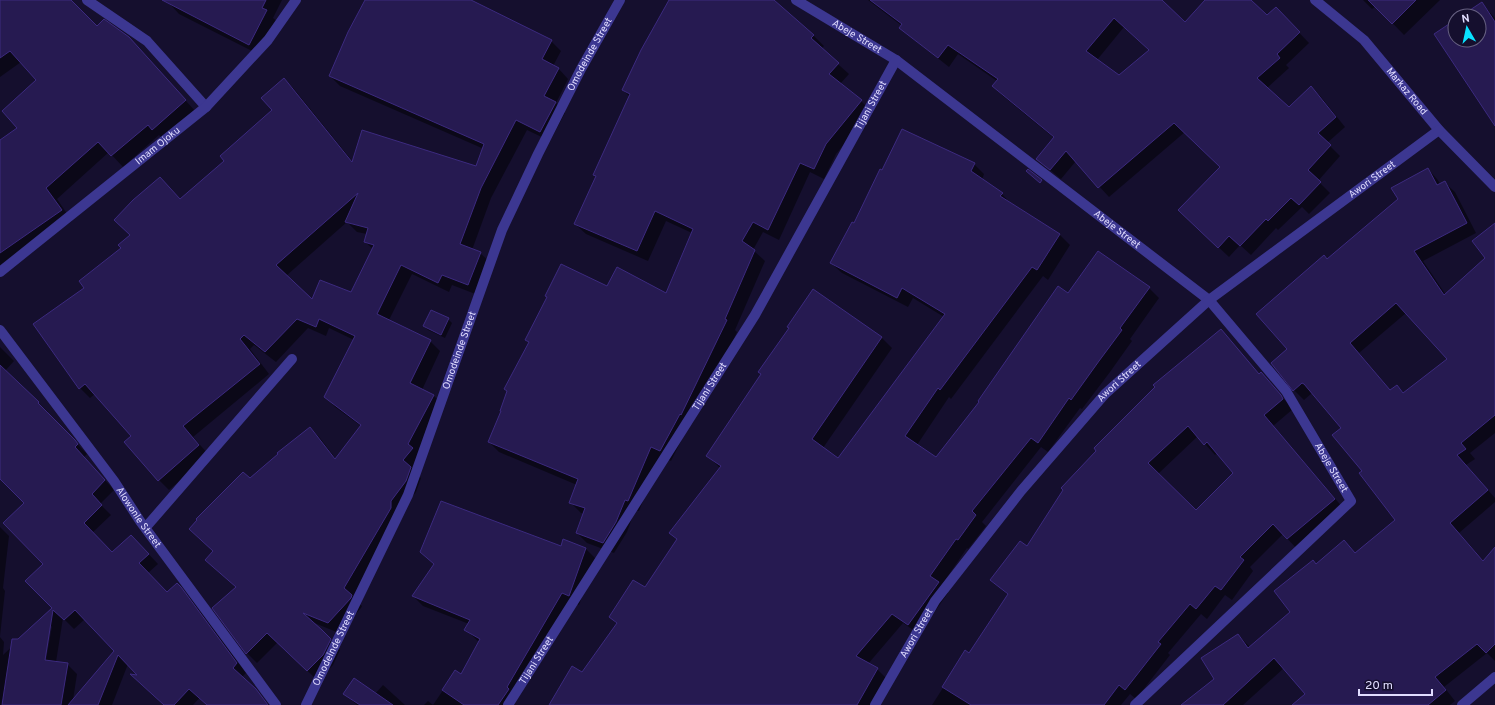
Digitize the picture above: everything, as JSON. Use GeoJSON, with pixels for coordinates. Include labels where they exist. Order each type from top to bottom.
{"type":"FeatureCollection","features":[{"type":"Feature","properties":{"kind":"street"},"geometry":{"type":"LineString","coordinates":[[87,0],[147,41],[206,107]]}},
{"type":"Feature","properties":{"kind":"street","name":"Imam Ojoku"},"geometry":{"type":"LineString","coordinates":[[0,272],[206,107],[268,40],[296,0]]}},
{"type":"Feature","properties":{"kind":"street","name":"Omodeinde Street"},"geometry":{"type":"LineString","coordinates":[[306,705],[408,495],[502,230],[538,154],[620,0]]}},
{"type":"Feature","properties":{"kind":"street","name":"Abeje Street"},"geometry":{"type":"LineString","coordinates":[[796,0],[896,60],[1209,300],[1286,391],[1351,501],[1135,705]]}},
{"type":"Feature","properties":{"kind":"street","name":"Markaz Road"},"geometry":{"type":"LineString","coordinates":[[1315,0],[1364,40],[1439,130],[1495,187]]}},
{"type":"Feature","properties":{"kind":"street","name":"Tijani Street"},"geometry":{"type":"LineString","coordinates":[[508,705],[755,315],[896,60]]}},
{"type":"Feature","properties":{"kind":"street","name":"Awori Street"},"geometry":{"type":"LineString","coordinates":[[876,705],[935,601],[1021,491],[1105,394],[1209,300],[1439,130]]}},
{"type":"Feature","properties":{"kind":"street","name":"Alowonle Street"},"geometry":{"type":"LineString","coordinates":[[0,330],[114,481],[140,521],[146,527],[276,705]]}},
{"type":"Feature","properties":{"kind":"street"},"geometry":{"type":"LineString","coordinates":[[146,527],[292,359]]}},
{"type":"Feature","properties":{"kind":"street"},"geometry":{"type":"LineString","coordinates":[[1462,705],[1495,677]]}},
{"type":"Feature","properties":{"kind":"building"},"geometry":{"type":"Polygon","coordinates":[[[0,0],[71,0],[97,26],[104,19],[129,37],[186,100],[152,130],[148,125],[111,156],[98,142],[46,188],[62,210],[0,253],[0,140],[17,128],[2,111],[36,80],[10,51],[0,58],[0,0]]]}},
{"type":"Feature","properties":{"kind":"building"},"geometry":{"type":"Polygon","coordinates":[[[162,0],[266,0],[262,8],[267,10],[249,45],[162,0]]]}},
{"type":"Feature","properties":{"kind":"building"},"geometry":{"type":"Polygon","coordinates":[[[365,0],[471,0],[552,40],[542,59],[559,68],[544,96],[556,102],[540,132],[516,120],[481,188],[460,244],[481,252],[468,285],[442,275],[438,283],[401,265],[377,314],[431,340],[410,383],[434,395],[408,444],[413,448],[403,460],[411,467],[406,481],[391,501],[391,508],[344,588],[352,595],[351,598],[328,623],[303,613],[331,639],[323,655],[307,671],[267,633],[246,654],[212,608],[236,587],[205,560],[213,551],[189,529],[197,520],[196,519],[243,472],[250,478],[278,454],[277,453],[310,427],[335,459],[361,425],[324,397],[355,336],[319,319],[316,327],[297,319],[265,352],[244,335],[240,339],[260,364],[183,426],[199,445],[158,481],[124,442],[131,436],[85,384],[79,389],[33,324],[84,288],[79,281],[121,248],[118,245],[130,235],[114,220],[133,200],[160,177],[180,199],[224,161],[220,156],[272,110],[261,98],[284,78],[352,162],[362,130],[476,166],[484,144],[329,76],[348,32],[365,0]],[[358,193],[276,265],[312,299],[320,280],[351,292],[374,245],[364,242],[368,228],[345,222],[358,193]]]}},
{"type":"Feature","properties":{"kind":"building"},"geometry":{"type":"Polygon","coordinates":[[[669,0],[774,0],[814,35],[811,38],[839,63],[829,74],[862,100],[826,144],[814,169],[800,163],[768,230],[753,222],[742,241],[755,250],[725,319],[727,320],[681,415],[680,414],[660,451],[651,447],[628,501],[625,500],[616,522],[603,543],[576,533],[585,508],[569,503],[578,479],[488,442],[501,411],[507,391],[504,389],[529,342],[525,340],[547,297],[545,296],[561,264],[607,286],[617,267],[666,293],[693,229],[655,211],[637,251],[574,224],[596,176],[593,175],[630,94],[622,90],[641,50],[669,0]]]}},
{"type":"Feature","properties":{"kind":"building"},"geometry":{"type":"Polygon","coordinates":[[[870,0],[1162,0],[1185,22],[1205,0],[1251,0],[1267,15],[1276,7],[1300,32],[1277,54],[1280,58],[1257,78],[1289,107],[1311,86],[1336,117],[1318,133],[1331,145],[1308,170],[1321,182],[1299,205],[1291,198],[1268,221],[1266,219],[1240,246],[1229,236],[1218,248],[1178,210],[1220,167],[1174,123],[1098,188],[1066,151],[1050,170],[1036,159],[1054,137],[992,86],[998,79],[948,45],[938,58],[899,28],[902,24],[870,0]],[[1114,18],[1086,51],[1119,75],[1149,50],[1114,18]]]}},
{"type":"Feature","properties":{"kind":"building"},"geometry":{"type":"Polygon","coordinates":[[[1368,0],[1416,0],[1392,24],[1368,0]]]}},
{"type":"Feature","properties":{"kind":"building"},"geometry":{"type":"Polygon","coordinates":[[[1482,2],[1486,8],[1473,8],[1482,2]]]}},
{"type":"Feature","properties":{"kind":"building"},"geometry":{"type":"Polygon","coordinates":[[[1487,10],[1495,22],[1495,126],[1434,34],[1447,25],[1447,48],[1487,48],[1487,10]]]}},
{"type":"Feature","properties":{"kind":"building"},"geometry":{"type":"Polygon","coordinates":[[[902,129],[975,163],[971,171],[1003,193],[1000,196],[1060,234],[1037,270],[1032,267],[940,390],[938,388],[905,436],[936,457],[979,402],[978,401],[1058,286],[1068,293],[1098,251],[1150,287],[1120,328],[1122,330],[1071,400],[1069,398],[1038,443],[1031,438],[972,511],[976,515],[958,540],[956,539],[930,576],[939,582],[908,625],[892,614],[856,656],[878,668],[857,705],[549,705],[572,666],[582,672],[617,623],[609,617],[633,580],[645,587],[677,539],[669,533],[721,466],[706,456],[761,374],[758,372],[789,328],[787,327],[813,289],[882,337],[812,439],[838,458],[945,314],[902,288],[897,298],[830,263],[852,222],[854,223],[880,169],[882,170],[902,129]]]}},
{"type":"Feature","properties":{"kind":"building"},"geometry":{"type":"Polygon","coordinates":[[[1428,168],[1437,185],[1445,181],[1467,223],[1414,251],[1444,295],[1485,258],[1472,241],[1495,223],[1495,415],[1461,443],[1466,449],[1457,455],[1488,490],[1450,523],[1483,561],[1495,547],[1495,644],[1486,653],[1477,644],[1435,677],[1446,690],[1428,705],[1292,705],[1305,694],[1274,658],[1223,705],[1181,705],[1214,679],[1201,658],[1238,634],[1248,648],[1290,612],[1274,591],[1313,560],[1316,564],[1344,540],[1355,553],[1395,520],[1359,473],[1362,471],[1332,435],[1341,428],[1304,384],[1302,383],[1293,391],[1271,363],[1287,349],[1256,314],[1324,255],[1327,259],[1398,199],[1391,188],[1428,168]],[[1396,303],[1350,343],[1390,390],[1397,385],[1403,393],[1447,359],[1396,303]]]}},
{"type":"Feature","properties":{"kind":"building"},"geometry":{"type":"Polygon","coordinates":[[[1028,169],[1042,180],[1040,183],[1026,171],[1028,169]]]}},
{"type":"Feature","properties":{"kind":"building"},"geometry":{"type":"Polygon","coordinates":[[[431,310],[449,318],[441,335],[423,326],[431,310]]]}},
{"type":"Feature","properties":{"kind":"building"},"geometry":{"type":"Polygon","coordinates":[[[1221,329],[1259,374],[1261,372],[1281,395],[1283,399],[1264,415],[1335,499],[1287,539],[1273,524],[1240,557],[1244,560],[1221,590],[1215,586],[1196,609],[1190,604],[1158,642],[1161,644],[1125,690],[1119,685],[1104,705],[971,705],[942,687],[965,650],[969,653],[1008,594],[990,580],[1020,541],[1027,546],[1063,490],[1061,488],[1096,451],[1094,448],[1155,387],[1153,385],[1221,329]],[[1188,426],[1148,463],[1196,510],[1233,473],[1207,442],[1204,445],[1188,426]]]}},
{"type":"Feature","properties":{"kind":"building"},"geometry":{"type":"Polygon","coordinates":[[[0,365],[39,402],[38,403],[75,440],[78,444],[75,447],[105,480],[92,494],[102,505],[84,523],[112,552],[131,535],[149,554],[139,563],[167,592],[177,583],[181,587],[237,663],[233,668],[256,689],[268,705],[207,705],[189,689],[174,705],[164,705],[130,674],[137,675],[118,655],[98,705],[68,705],[114,651],[75,610],[64,620],[53,610],[45,660],[68,663],[61,705],[2,705],[12,639],[18,639],[52,608],[25,581],[43,564],[3,523],[24,503],[0,479],[0,365]]]}},
{"type":"Feature","properties":{"kind":"building"},"geometry":{"type":"Polygon","coordinates":[[[441,501],[561,546],[563,539],[586,548],[569,596],[562,593],[507,687],[509,689],[498,705],[464,705],[442,690],[455,670],[461,674],[480,639],[464,630],[470,620],[412,596],[434,564],[420,552],[441,501]]]}},
{"type":"Feature","properties":{"kind":"building"},"geometry":{"type":"Polygon","coordinates":[[[354,678],[393,705],[360,705],[343,694],[354,678]]]}}]}
